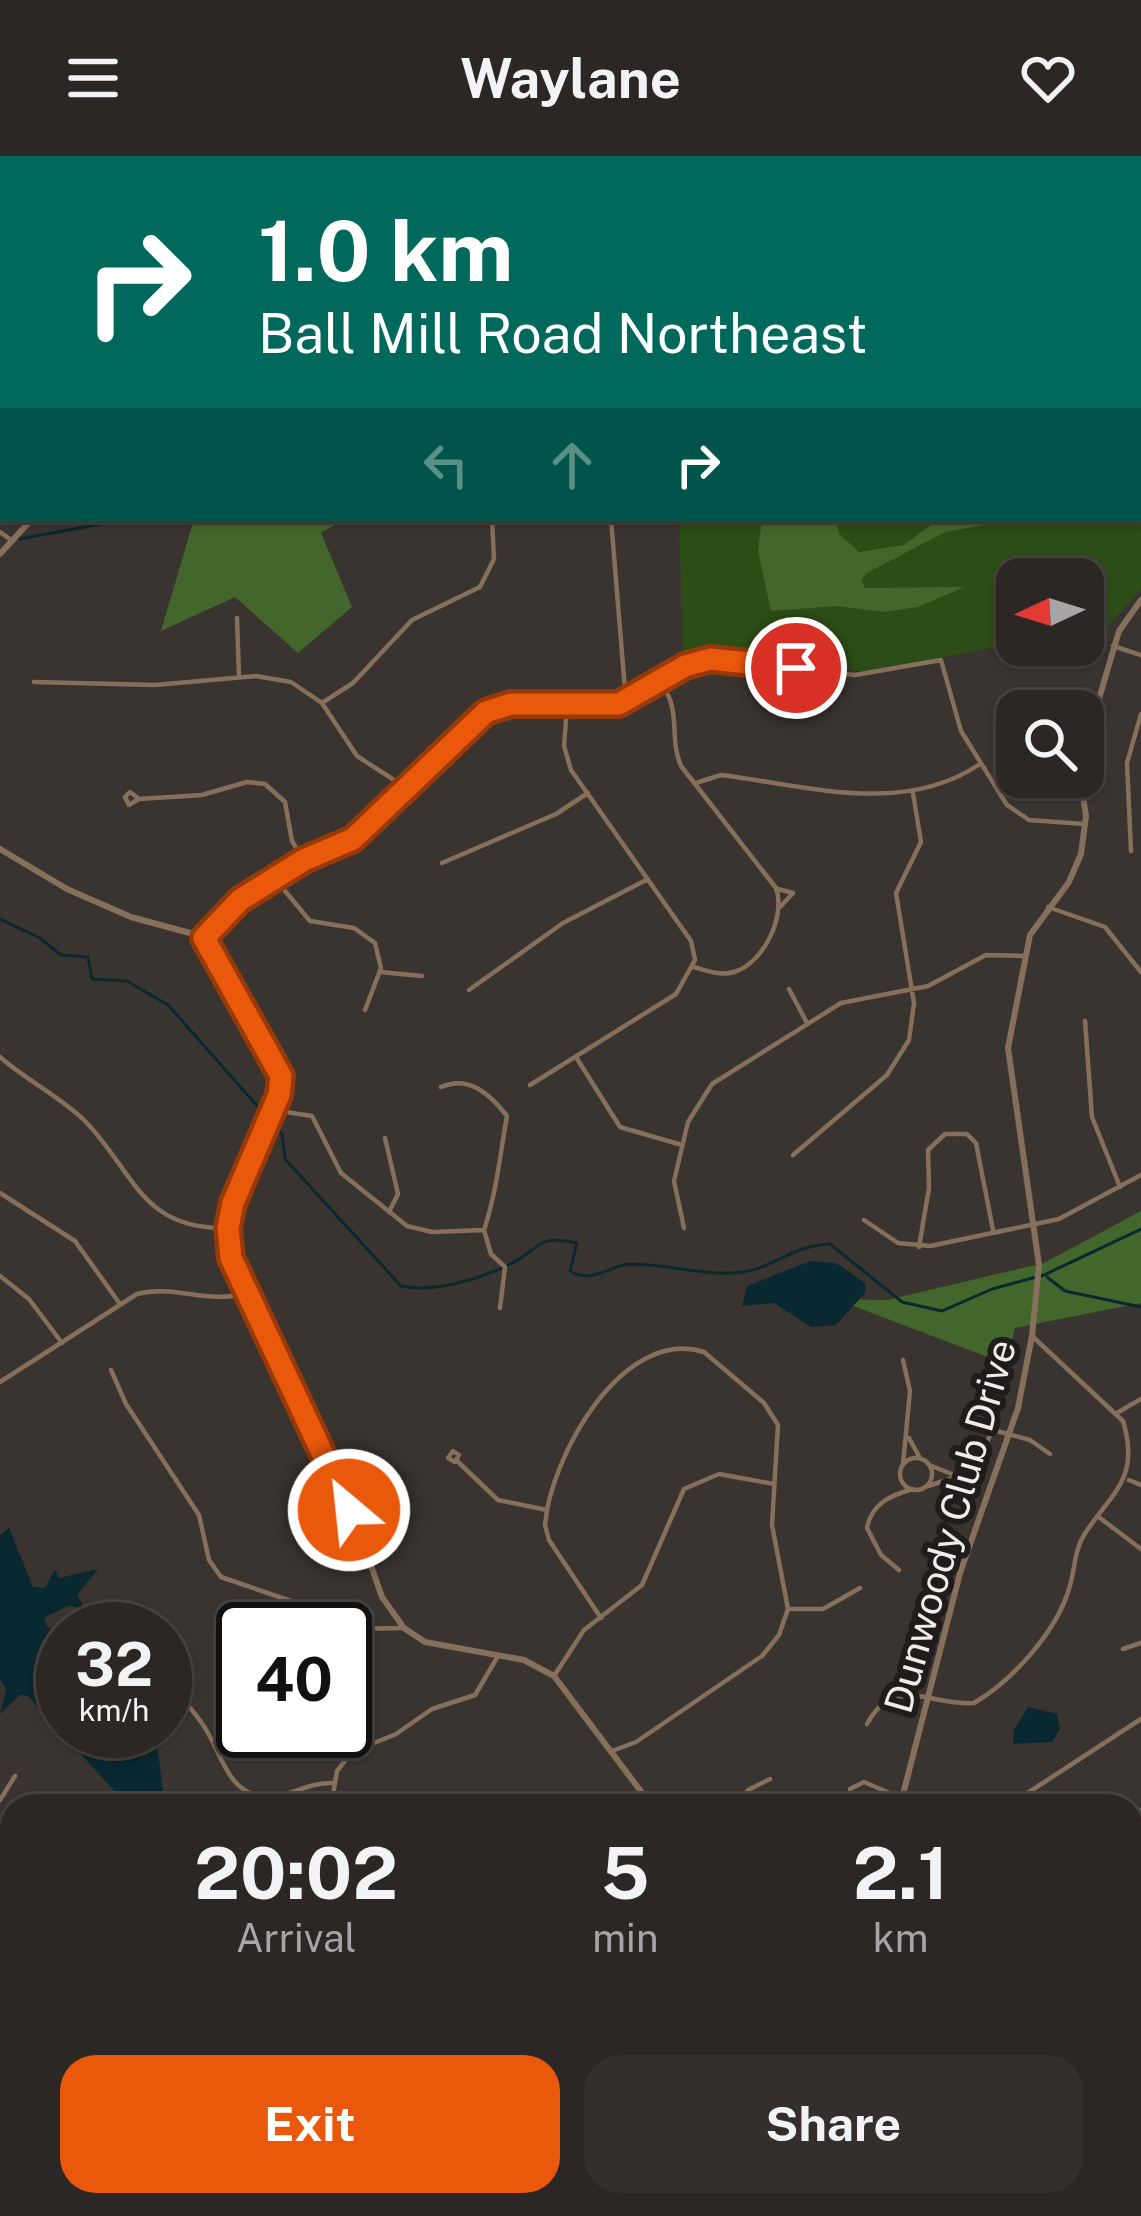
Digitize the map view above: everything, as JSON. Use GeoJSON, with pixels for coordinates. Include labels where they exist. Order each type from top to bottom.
{"type":"FeatureCollection","features":[{"type":"Feature","properties":{"kind":"street"},"geometry":{"type":"LineString","coordinates":[[0,554],[29,522]]}},
{"type":"Feature","properties":{"kind":"street"},"geometry":{"type":"LineString","coordinates":[[322,703],[353,683],[412,620],[480,587],[494,559],[492,522]]}},
{"type":"Feature","properties":{"kind":"street"},"geometry":{"type":"LineString","coordinates":[[611,522],[626,702]]}},
{"type":"Feature","properties":{"kind":"street"},"geometry":{"type":"LineString","coordinates":[[0,532],[10,540]]}},
{"type":"Feature","properties":{"kind":"street"},"geometry":{"type":"LineString","coordinates":[[1101,690],[1113,646],[1141,600]]}},
{"type":"Feature","properties":{"kind":"street"},"geometry":{"type":"LineString","coordinates":[[237,618],[239,676]]}},
{"type":"Feature","properties":{"kind":"street"},"geometry":{"type":"LineString","coordinates":[[1113,646],[1141,655]]}},
{"type":"Feature","properties":{"kind":"street"},"geometry":{"type":"LineString","coordinates":[[204,938],[233,905],[304,860],[353,839],[486,712],[511,704],[626,702],[659,681],[710,659],[855,675],[935,660],[944,664],[957,721],[980,764],[1021,817],[1085,824]]}},
{"type":"Feature","properties":{"kind":"street"},"geometry":{"type":"LineString","coordinates":[[34,682],[155,685],[239,676],[291,682],[322,703],[357,756],[408,789]]}},
{"type":"Feature","properties":{"kind":"street"},"geometry":{"type":"LineString","coordinates":[[659,681],[675,709],[677,756],[776,888],[781,906]]}},
{"type":"Feature","properties":{"kind":"street"},"geometry":{"type":"LineString","coordinates":[[530,1085],[676,994],[694,967],[691,941],[566,757],[567,705]]}},
{"type":"Feature","properties":{"kind":"street"},"geometry":{"type":"LineString","coordinates":[[1131,851],[1127,763],[1138,739],[1141,714]]}},
{"type":"Feature","properties":{"kind":"street"},"geometry":{"type":"LineString","coordinates":[[694,784],[721,775],[875,795],[914,794],[949,783],[980,764]]}},
{"type":"Feature","properties":{"kind":"street"},"geometry":{"type":"LineString","coordinates":[[139,799],[202,795],[247,782],[265,784],[285,802],[292,841],[304,860]]}},
{"type":"Feature","properties":{"kind":"street"},"geometry":{"type":"LineString","coordinates":[[442,863],[556,814],[588,793]]}},
{"type":"Feature","properties":{"kind":"street"},"geometry":{"type":"LineString","coordinates":[[793,1155],[895,1067],[913,1027],[912,989],[896,893],[921,842],[914,794]]}},
{"type":"Feature","properties":{"kind":"street","name":"Dunwoody Club Drive"},"geometry":{"type":"LineString","coordinates":[[903,1794],[960,1573],[1010,1435],[1032,1336],[1040,1283],[1007,1063],[1033,928],[1074,875],[1085,824],[1082,798]]}},
{"type":"Feature","properties":{"kind":"street"},"geometry":{"type":"LineString","coordinates":[[0,849],[80,895],[204,938],[278,1066],[281,1088],[228,1228],[231,1258],[349,1510],[382,1597],[404,1628],[424,1642],[498,1656],[550,1674],[643,1794]]}},
{"type":"Feature","properties":{"kind":"street"},"geometry":{"type":"LineString","coordinates":[[469,990],[563,923],[648,879]]}},
{"type":"Feature","properties":{"kind":"street"},"geometry":{"type":"LineString","coordinates":[[276,880],[310,920],[369,936],[379,952],[380,972],[365,1010]]}},
{"type":"Feature","properties":{"kind":"street"},"geometry":{"type":"LineString","coordinates":[[694,967],[724,974],[746,966],[761,950],[781,906],[793,893],[776,888]]}},
{"type":"Feature","properties":{"kind":"street"},"geometry":{"type":"LineString","coordinates":[[1048,907],[1106,927],[1141,972]]}},
{"type":"Feature","properties":{"kind":"street"},"geometry":{"type":"LineString","coordinates":[[684,1228],[673,1190],[692,1113],[707,1089],[852,999],[943,981],[986,955],[1025,956]]}},
{"type":"Feature","properties":{"kind":"street"},"geometry":{"type":"LineString","coordinates":[[380,972],[422,976]]}},
{"type":"Feature","properties":{"kind":"street"},"geometry":{"type":"LineString","coordinates":[[790,989],[807,1023]]}},
{"type":"Feature","properties":{"kind":"street"},"geometry":{"type":"LineString","coordinates":[[1084,1021],[1092,1118],[1120,1187]]}},
{"type":"Feature","properties":{"kind":"street"},"geometry":{"type":"LineString","coordinates":[[0,1057],[81,1118],[133,1187],[160,1212],[190,1226],[228,1228]]}},
{"type":"Feature","properties":{"kind":"street"},"geometry":{"type":"LineString","coordinates":[[575,1057],[620,1127],[682,1145]]}},
{"type":"Feature","properties":{"kind":"street"},"geometry":{"type":"LineString","coordinates":[[441,1087],[457,1081],[470,1084],[507,1116],[499,1142],[496,1191],[484,1230],[491,1254],[505,1268],[500,1308]]}},
{"type":"Feature","properties":{"kind":"street"},"geometry":{"type":"LineString","coordinates":[[273,1110],[312,1116],[341,1173],[388,1212],[422,1232],[484,1230]]}},
{"type":"Feature","properties":{"kind":"street"},"geometry":{"type":"LineString","coordinates":[[919,1247],[928,1150],[945,1134],[967,1134],[976,1143],[993,1233]]}},
{"type":"Feature","properties":{"kind":"street"},"geometry":{"type":"LineString","coordinates":[[385,1138],[398,1194],[388,1212]]}},
{"type":"Feature","properties":{"kind":"street"},"geometry":{"type":"LineString","coordinates":[[864,1220],[893,1241],[919,1247],[1076,1212],[1141,1175]]}},
{"type":"Feature","properties":{"kind":"street"},"geometry":{"type":"LineString","coordinates":[[0,1192],[75,1241],[121,1304]]}},
{"type":"Feature","properties":{"kind":"street"},"geometry":{"type":"LineString","coordinates":[[0,1276],[29,1298],[65,1341]]}},
{"type":"Feature","properties":{"kind":"street"},"geometry":{"type":"LineString","coordinates":[[0,1382],[121,1304],[154,1291],[212,1300],[246,1293]]}},
{"type":"Feature","properties":{"kind":"street"},"geometry":{"type":"LineString","coordinates":[[867,1724],[889,1699],[908,1693],[974,1703],[1013,1672],[1060,1608],[1079,1544],[1129,1480],[1130,1435],[1117,1414],[1032,1336]]}},
{"type":"Feature","properties":{"kind":"street"},"geometry":{"type":"LineString","coordinates":[[601,1618],[549,1540],[547,1510],[593,1401],[633,1370],[676,1348],[714,1357],[772,1412],[781,1438],[774,1484],[774,1540],[788,1609],[779,1634],[762,1656],[617,1760]]}},
{"type":"Feature","properties":{"kind":"street"},"geometry":{"type":"LineString","coordinates":[[899,1570],[881,1555],[867,1528],[874,1511],[892,1494],[903,1464],[910,1383],[903,1360]]}},
{"type":"Feature","properties":{"kind":"street"},"geometry":{"type":"LineString","coordinates":[[111,1370],[126,1404],[199,1515],[209,1560],[221,1577],[297,1603],[348,1629],[404,1628]]}},
{"type":"Feature","properties":{"kind":"street"},"geometry":{"type":"LineString","coordinates":[[892,1494],[971,1472],[983,1457],[993,1430],[1000,1382]]}},
{"type":"Feature","properties":{"kind":"street"},"geometry":{"type":"LineString","coordinates":[[1117,1414],[1141,1399]]}},
{"type":"Feature","properties":{"kind":"street"},"geometry":{"type":"LineString","coordinates":[[993,1430],[1030,1440],[1050,1454]]}},
{"type":"Feature","properties":{"kind":"street"},"geometry":{"type":"LineString","coordinates":[[907,1433],[920,1458],[957,1476]]}},
{"type":"Feature","properties":{"kind":"street"},"geometry":{"type":"LineString","coordinates":[[903,1464],[920,1458]]}},
{"type":"Feature","properties":{"kind":"street"},"geometry":{"type":"LineString","coordinates":[[457,1462],[498,1500],[547,1510]]}},
{"type":"Feature","properties":{"kind":"street"},"geometry":{"type":"LineString","coordinates":[[925,1487],[932,1474],[929,1465]]}},
{"type":"Feature","properties":{"kind":"street"},"geometry":{"type":"LineString","coordinates":[[550,1674],[601,1618],[642,1585],[673,1505],[688,1485],[719,1474],[774,1484]]}},
{"type":"Feature","properties":{"kind":"street"},"geometry":{"type":"LineString","coordinates":[[900,1474],[913,1490]]}},
{"type":"Feature","properties":{"kind":"street"},"geometry":{"type":"LineString","coordinates":[[1129,1480],[1141,1485]]}},
{"type":"Feature","properties":{"kind":"street"},"geometry":{"type":"LineString","coordinates":[[1100,1519],[1141,1549]]}},
{"type":"Feature","properties":{"kind":"street"},"geometry":{"type":"LineString","coordinates":[[788,1609],[823,1609],[860,1588]]}},
{"type":"Feature","properties":{"kind":"street"},"geometry":{"type":"LineString","coordinates":[[1123,1649],[1141,1643]]}},
{"type":"Feature","properties":{"kind":"street"},"geometry":{"type":"LineString","coordinates":[[332,1794],[333,1783],[352,1752],[396,1734],[432,1709],[476,1694],[498,1656]]}},
{"type":"Feature","properties":{"kind":"street"},"geometry":{"type":"LineString","coordinates":[[192,1711],[226,1773],[244,1789],[260,1794]]}},
{"type":"Feature","properties":{"kind":"street"},"geometry":{"type":"LineString","coordinates":[[1026,1794],[1141,1719]]}},
{"type":"Feature","properties":{"kind":"street"},"geometry":{"type":"LineString","coordinates":[[612,1751],[636,1742]]}},
{"type":"Feature","properties":{"kind":"street"},"geometry":{"type":"LineString","coordinates":[[4,1794],[15,1776]]}},
{"type":"Feature","properties":{"kind":"street"},"geometry":{"type":"LineString","coordinates":[[745,1794],[770,1779]]}},
{"type":"Feature","properties":{"kind":"street"},"geometry":{"type":"LineString","coordinates":[[279,1794],[308,1784],[333,1783]]}},
{"type":"Feature","properties":{"kind":"street"},"geometry":{"type":"LineString","coordinates":[[850,1789],[873,1784],[888,1794]]}},
{"type":"Feature","properties":{"kind":"green space"},"geometry":{"type":"Polygon","coordinates":[[[193,522],[340,522],[321,533],[352,607],[298,653],[235,597],[161,631],[193,522]]]}},
{"type":"Feature","properties":{"kind":"green space"},"geometry":{"type":"Polygon","coordinates":[[[679,522],[1141,522],[1141,589],[1104,630],[1104,558],[996,558],[996,647],[868,672],[683,656],[679,522]]]}},
{"type":"Feature","properties":{"kind":"green space"},"geometry":{"type":"Polygon","coordinates":[[[762,522],[837,522],[839,534],[859,552],[904,545],[935,522],[1003,522],[945,532],[867,573],[861,580],[865,588],[964,587],[918,607],[884,612],[837,606],[771,611],[758,551],[762,522]]]}},
{"type":"Feature","properties":{"kind":"green space"},"geometry":{"type":"Polygon","coordinates":[[[1141,1211],[1141,1303],[1015,1328],[1006,1364],[835,1299],[887,1300],[1044,1263],[1141,1211]]]}},
{"type":"Feature","properties":{"kind":"water"},"geometry":{"type":"Polygon","coordinates":[[[810,1261],[836,1263],[865,1283],[865,1293],[836,1325],[811,1327],[774,1303],[742,1306],[747,1286],[810,1261]]]}},
{"type":"Feature","properties":{"kind":"water"},"geometry":{"type":"Polygon","coordinates":[[[9,1528],[33,1587],[45,1588],[55,1569],[59,1578],[98,1569],[77,1595],[81,1602],[36,1602],[36,1705],[20,1695],[0,1714],[6,1689],[0,1680],[0,1536],[9,1528]]]}},
{"type":"Feature","properties":{"kind":"water"},"geometry":{"type":"Polygon","coordinates":[[[1028,1707],[1057,1714],[1060,1729],[1052,1742],[1013,1744],[1014,1730],[1028,1707]]]}},
{"type":"Feature","properties":{"kind":"water"},"geometry":{"type":"Polygon","coordinates":[[[84,1758],[159,1758],[163,1794],[117,1794],[84,1758]]]}},
{"type":"Feature","properties":{"kind":"waterway"},"geometry":{"type":"LineString","coordinates":[[19,539],[112,522]]}},
{"type":"Feature","properties":{"kind":"waterway"},"geometry":{"type":"LineString","coordinates":[[0,919],[40,938],[61,955],[88,957],[92,979],[127,981],[168,1005],[282,1134],[285,1159],[401,1286],[428,1288],[471,1279],[553,1240],[577,1243],[570,1271],[586,1276],[631,1264],[743,1272],[830,1244],[902,1302],[942,1311],[992,1289],[1044,1275],[1141,1229]]}},
{"type":"Feature","properties":{"kind":"waterway"},"geometry":{"type":"LineString","coordinates":[[1047,1277],[1065,1291],[1141,1307]]}},
{"type":"Feature","properties":{"kind":"route"},"geometry":{"type":"LineString","coordinates":[[349,1510],[324,1466],[231,1258],[228,1228],[233,1203],[279,1095],[281,1076],[204,938],[240,900],[316,853],[353,839],[486,712],[511,704],[619,704],[702,660],[796,668]]}}]}
